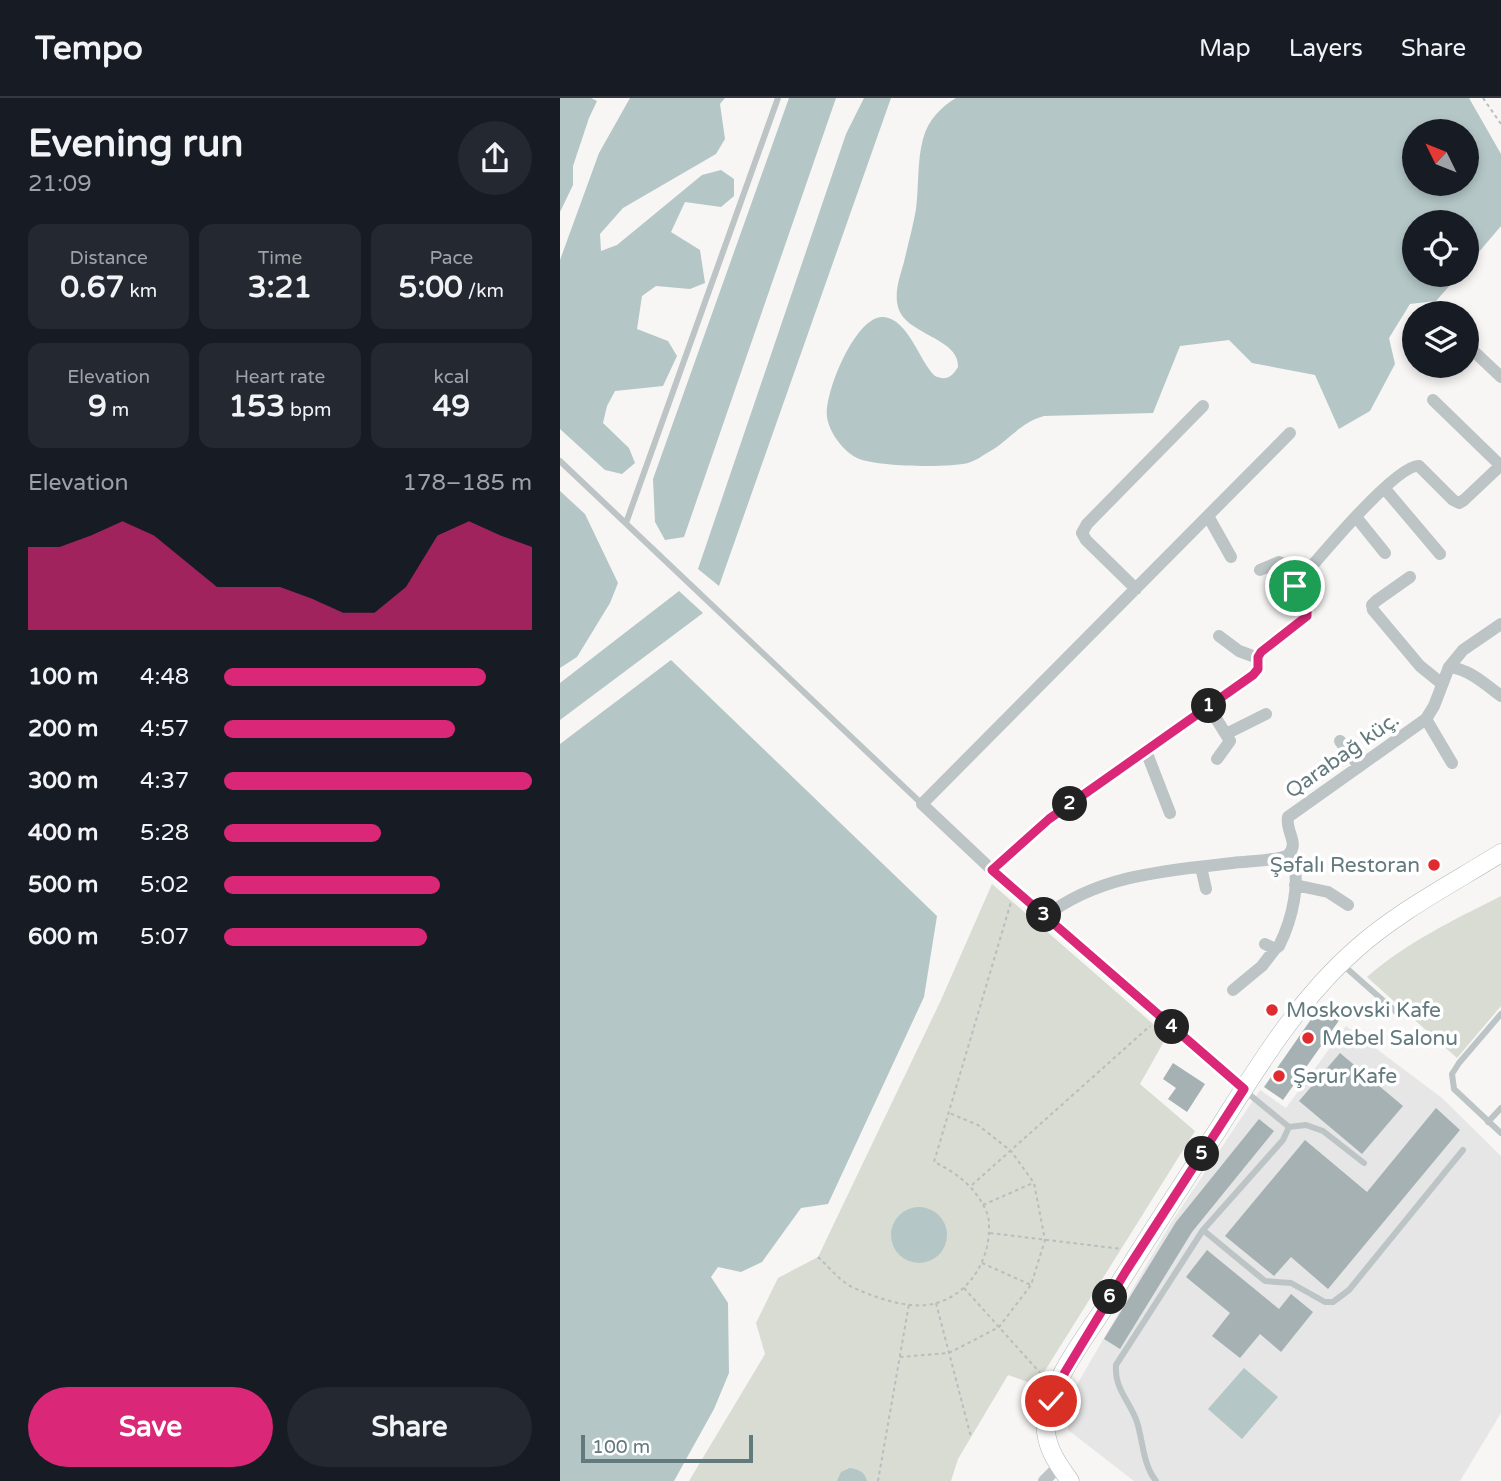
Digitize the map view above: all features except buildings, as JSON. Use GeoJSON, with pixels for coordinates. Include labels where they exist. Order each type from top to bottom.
{"type":"FeatureCollection","features":[{"type":"Feature","properties":{"kind":"street"},"geometry":{"type":"LineString","coordinates":[[1479,356],[1501,377]]}},
{"type":"Feature","properties":{"kind":"street"},"geometry":{"type":"LineString","coordinates":[[1295,586],[1356,517],[1415,465],[1459,503],[1501,465],[1433,400]]}},
{"type":"Feature","properties":{"kind":"street"},"geometry":{"type":"LineString","coordinates":[[1136,589],[1082,533],[1087,524],[1203,406]]}},
{"type":"Feature","properties":{"kind":"street"},"geometry":{"type":"LineString","coordinates":[[1244,1089],[992,870],[922,804],[1290,433]]}},
{"type":"Feature","properties":{"kind":"street"},"geometry":{"type":"LineString","coordinates":[[1385,489],[1440,554]]}},
{"type":"Feature","properties":{"kind":"street"},"geometry":{"type":"LineString","coordinates":[[1208,516],[1231,557]]}},
{"type":"Feature","properties":{"kind":"street"},"geometry":{"type":"LineString","coordinates":[[1356,517],[1385,553]]}},
{"type":"Feature","properties":{"kind":"street"},"geometry":{"type":"LineString","coordinates":[[992,870],[1049,819],[1253,675],[1258,669],[1261,652],[1307,616],[1307,610],[1284,564],[1279,562],[1260,570]]}},
{"type":"Feature","properties":{"kind":"street"},"geometry":{"type":"LineString","coordinates":[[1410,578],[1376,601],[1372,605],[1373,610],[1420,666],[1441,682]]}},
{"type":"Feature","properties":{"kind":"street"},"geometry":{"type":"LineString","coordinates":[[1448,667],[1463,650],[1501,624]]}},
{"type":"Feature","properties":{"kind":"street"},"geometry":{"type":"LineString","coordinates":[[1219,636],[1239,651],[1258,657]]}},
{"type":"Feature","properties":{"kind":"street"},"geometry":{"type":"LineString","coordinates":[[1448,667],[1474,676],[1501,696]]}},
{"type":"Feature","properties":{"kind":"street","name":"Qarabağ küç."},"geometry":{"type":"LineString","coordinates":[[1291,853],[1294,844],[1287,824],[1289,817],[1426,719],[1434,706],[1448,667]]}},
{"type":"Feature","properties":{"kind":"street"},"geometry":{"type":"LineString","coordinates":[[1209,706],[1230,741],[1217,760]]}},
{"type":"Feature","properties":{"kind":"street"},"geometry":{"type":"LineString","coordinates":[[1226,734],[1266,714]]}},
{"type":"Feature","properties":{"kind":"street"},"geometry":{"type":"LineString","coordinates":[[1426,719],[1452,763]]}},
{"type":"Feature","properties":{"kind":"street"},"geometry":{"type":"LineString","coordinates":[[1340,741],[1360,766]]}},
{"type":"Feature","properties":{"kind":"street"},"geometry":{"type":"LineString","coordinates":[[1146,751],[1170,813]]}},
{"type":"Feature","properties":{"kind":"street"},"geometry":{"type":"LineString","coordinates":[[1045,916],[1082,893],[1115,882],[1145,875],[1281,858],[1291,853],[1296,871],[1295,885],[1293,904],[1282,940],[1270,946],[1262,966],[1233,990]]}},
{"type":"Feature","properties":{"kind":"street"},"geometry":{"type":"LineString","coordinates":[[1070,1481],[1059,1466],[1047,1440],[1048,1411],[1056,1387],[1126,1271],[1244,1089],[1309,999],[1342,963],[1378,932],[1501,853]]}},
{"type":"Feature","properties":{"kind":"street"},"geometry":{"type":"LineString","coordinates":[[1201,867],[1206,889]]}},
{"type":"Feature","properties":{"kind":"street"},"geometry":{"type":"LineString","coordinates":[[1295,885],[1328,892],[1348,905]]}},
{"type":"Feature","properties":{"kind":"street"},"geometry":{"type":"LineString","coordinates":[[1044,1481],[1059,1466]]}},
{"type":"Feature","properties":{"kind":"lane"},"geometry":{"type":"LineString","coordinates":[[626,523],[778,98]]}},
{"type":"Feature","properties":{"kind":"lane"},"geometry":{"type":"LineString","coordinates":[[560,461],[922,804]]}},
{"type":"Feature","properties":{"kind":"lane"},"geometry":{"type":"LineString","coordinates":[[1342,963],[1396,1012]]}},
{"type":"Feature","properties":{"kind":"lane"},"geometry":{"type":"LineString","coordinates":[[1501,1014],[1452,1074],[1454,1089],[1501,1133]]}},
{"type":"Feature","properties":{"kind":"lane"},"geometry":{"type":"LineString","coordinates":[[1244,1089],[1289,1127],[1306,1125],[1323,1131],[1364,1163]]}},
{"type":"Feature","properties":{"kind":"lane"},"geometry":{"type":"LineString","coordinates":[[1488,1122],[1501,1108]]}},
{"type":"Feature","properties":{"kind":"lane"},"geometry":{"type":"LineString","coordinates":[[1156,1481],[1149,1470],[1136,1418],[1121,1395],[1115,1378],[1116,1365],[1203,1230],[1283,1140],[1289,1127]]}},
{"type":"Feature","properties":{"kind":"lane"},"geometry":{"type":"LineString","coordinates":[[1203,1230],[1265,1281],[1291,1283],[1325,1302],[1333,1302],[1349,1290],[1463,1150]]}},
{"type":"Feature","properties":{"kind":"path"},"geometry":{"type":"LineString","coordinates":[[1483,98],[1501,124]]}},
{"type":"Feature","properties":{"kind":"path"},"geometry":{"type":"LineString","coordinates":[[818,1257],[849,1285],[892,1302],[927,1305],[954,1296],[972,1279],[988,1246],[989,1215],[971,1186],[934,1162],[1012,901]]}},
{"type":"Feature","properties":{"kind":"path"},"geometry":{"type":"LineString","coordinates":[[971,1186],[1153,1023]]}},
{"type":"Feature","properties":{"kind":"path"},"geometry":{"type":"LineString","coordinates":[[900,1357],[949,1353],[999,1327],[1031,1285],[1045,1240],[1034,1183],[1011,1151],[978,1125],[949,1113]]}},
{"type":"Feature","properties":{"kind":"path"},"geometry":{"type":"LineString","coordinates":[[982,1205],[1034,1183]]}},
{"type":"Feature","properties":{"kind":"path"},"geometry":{"type":"LineString","coordinates":[[989,1233],[1122,1248]]}},
{"type":"Feature","properties":{"kind":"path"},"geometry":{"type":"LineString","coordinates":[[981,1262],[1031,1285]]}},
{"type":"Feature","properties":{"kind":"path"},"geometry":{"type":"LineString","coordinates":[[964,1287],[1042,1375]]}},
{"type":"Feature","properties":{"kind":"path"},"geometry":{"type":"LineString","coordinates":[[936,1302],[971,1437]]}},
{"type":"Feature","properties":{"kind":"path"},"geometry":{"type":"LineString","coordinates":[[878,1481],[909,1303]]}},
{"type":"Feature","properties":{"kind":"shaded area"},"geometry":{"type":"Polygon","coordinates":[[[560,98],[591,98],[597,101],[573,166],[573,185],[560,212],[560,98]]]}},
{"type":"Feature","properties":{"kind":"shaded area"},"geometry":{"type":"Polygon","coordinates":[[[630,98],[725,98],[720,104],[725,139],[716,154],[623,208],[600,234],[601,251],[617,245],[702,175],[721,170],[734,179],[734,196],[721,207],[685,202],[671,232],[700,250],[705,283],[690,289],[656,286],[642,296],[637,329],[668,341],[677,356],[663,386],[615,391],[607,406],[603,423],[629,448],[635,463],[622,474],[605,470],[560,429],[560,260],[599,153],[630,98]]]}},
{"type":"Feature","properties":{"kind":"shaded area"},"geometry":{"type":"Polygon","coordinates":[[[789,98],[836,98],[684,537],[665,540],[655,522],[653,479],[789,98]]]}},
{"type":"Feature","properties":{"kind":"shaded area"},"geometry":{"type":"Polygon","coordinates":[[[864,98],[891,98],[719,586],[698,569],[846,134],[864,98]]]}},
{"type":"Feature","properties":{"kind":"shaded area"},"geometry":{"type":"Polygon","coordinates":[[[956,98],[1469,98],[1501,154],[1501,226],[1479,252],[1479,210],[1402,210],[1402,287],[1448,287],[1436,301],[1402,301],[1402,317],[1389,338],[1395,364],[1370,411],[1339,429],[1315,375],[1252,363],[1229,340],[1180,346],[1153,413],[1044,416],[1027,423],[995,448],[968,463],[912,466],[866,461],[852,455],[842,446],[827,417],[827,406],[836,374],[863,328],[873,319],[884,317],[893,320],[907,333],[935,376],[948,377],[958,367],[951,350],[904,318],[897,298],[916,209],[923,139],[940,110],[956,98]]]}},
{"type":"Feature","properties":{"kind":"shaded area"},"geometry":{"type":"Polygon","coordinates":[[[560,491],[585,514],[618,583],[610,603],[577,657],[560,668],[560,491]]]}},
{"type":"Feature","properties":{"kind":"shaded area"},"geometry":{"type":"Polygon","coordinates":[[[679,591],[703,613],[560,720],[560,683],[679,591]]]}},
{"type":"Feature","properties":{"kind":"shaded area"},"geometry":{"type":"Polygon","coordinates":[[[671,660],[937,916],[924,997],[828,1204],[801,1208],[762,1262],[741,1272],[718,1267],[711,1277],[728,1303],[729,1373],[714,1409],[674,1481],[560,1481],[560,744],[671,660]]]}},
{"type":"Feature","properties":{"kind":"shaded area"},"geometry":{"type":"Polygon","coordinates":[[[992,884],[1167,1036],[1140,1084],[1195,1131],[1036,1385],[1008,1375],[958,1459],[951,1481],[689,1481],[765,1354],[756,1323],[778,1278],[818,1257],[941,1000],[992,884]]]}},
{"type":"Feature","properties":{"kind":"shaded area"},"geometry":{"type":"Polygon","coordinates":[[[1501,896],[1501,1006],[1457,1058],[1367,977],[1415,942],[1501,896]]]}},
{"type":"Feature","properties":{"kind":"shaded area"},"geometry":{"type":"Polygon","coordinates":[[[1346,1026],[1442,1098],[1501,1156],[1501,1413],[1460,1481],[1134,1481],[1068,1430],[1065,1405],[1171,1223],[1260,1090],[1286,1108],[1346,1026]]]}},
{"type":"Feature","properties":{"kind":"shaded area"},"geometry":{"type":"Polygon","coordinates":[[[919,1207],[930,1209],[939,1215],[945,1224],[945,1246],[939,1255],[930,1261],[919,1263],[908,1261],[899,1255],[893,1246],[891,1235],[893,1224],[899,1215],[908,1209],[919,1207]]]}},
{"type":"Feature","properties":{"kind":"shaded area"},"geometry":{"type":"Polygon","coordinates":[[[1244,1368],[1278,1397],[1242,1439],[1208,1409],[1244,1368]]]}},
{"type":"Feature","properties":{"kind":"shaded area"},"geometry":{"type":"Polygon","coordinates":[[[850,1468],[865,1475],[867,1481],[837,1481],[841,1472],[850,1468]]]}},
{"type":"Feature","properties":{"kind":"place","name":"Şəfalı Restoran"},"geometry":{"type":"Point","coordinates":[1434,865]}},
{"type":"Feature","properties":{"kind":"place","name":"Moskovski Kafe"},"geometry":{"type":"Point","coordinates":[1272,1010]}},
{"type":"Feature","properties":{"kind":"place","name":"Mebel Salonu"},"geometry":{"type":"Point","coordinates":[1308,1038]}},
{"type":"Feature","properties":{"kind":"place","name":"Şərur Kafe"},"geometry":{"type":"Point","coordinates":[1279,1076]}},
{"type":"Feature","properties":{"kind":"route"},"geometry":{"type":"LineString","coordinates":[[1051,1401],[1056,1387],[1126,1271],[1244,1089],[992,870],[1049,819],[1253,675],[1258,669],[1261,652],[1307,616],[1307,610],[1295,586]]}}]}
